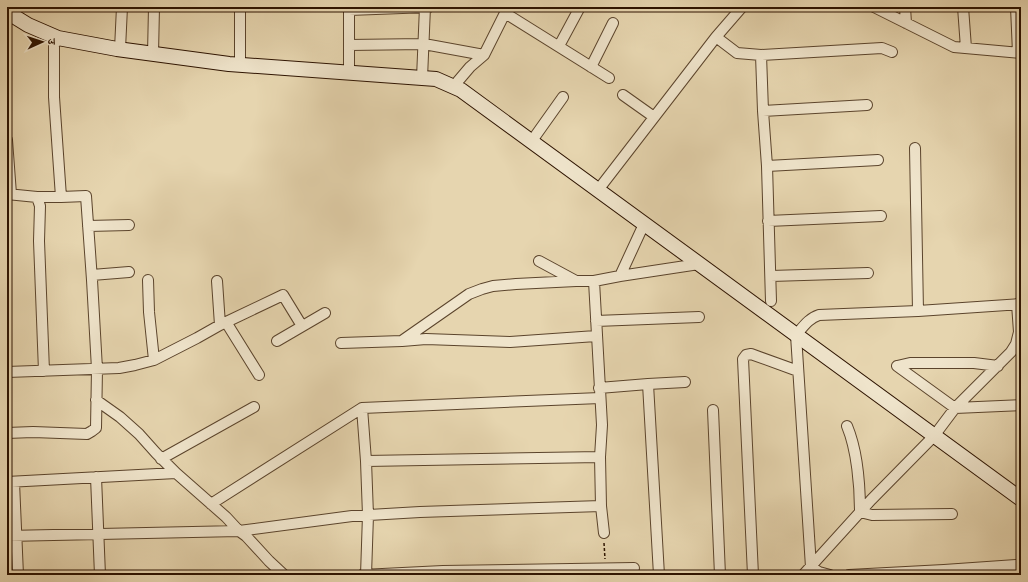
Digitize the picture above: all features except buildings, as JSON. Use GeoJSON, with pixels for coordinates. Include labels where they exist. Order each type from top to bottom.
{"type":"FeatureCollection","features":[{"type":"Feature","properties":{"kind":"street"},"geometry":{"type":"LineString","coordinates":[[120,49],[122,7]]}},
{"type":"Feature","properties":{"kind":"street"},"geometry":{"type":"LineString","coordinates":[[153,54],[154,7]]}},
{"type":"Feature","properties":{"kind":"street"},"geometry":{"type":"LineString","coordinates":[[240,7],[240,65]]}},
{"type":"Feature","properties":{"kind":"street"},"geometry":{"type":"LineString","coordinates":[[422,78],[425,7]]}},
{"type":"Feature","properties":{"kind":"street"},"geometry":{"type":"LineString","coordinates":[[349,72],[349,8],[429,7]]}},
{"type":"Feature","properties":{"kind":"street"},"geometry":{"type":"LineString","coordinates":[[559,46],[580,7]]}},
{"type":"Feature","properties":{"kind":"street"},"geometry":{"type":"LineString","coordinates":[[598,190],[716,37],[742,7]]}},
{"type":"Feature","properties":{"kind":"street"},"geometry":{"type":"LineString","coordinates":[[874,7],[954,47],[1019,53],[1018,12]]}},
{"type":"Feature","properties":{"kind":"street"},"geometry":{"type":"LineString","coordinates":[[905,7],[906,23]]}},
{"type":"Feature","properties":{"kind":"street"},"geometry":{"type":"LineString","coordinates":[[963,7],[966,48]]}},
{"type":"Feature","properties":{"kind":"street"},"geometry":{"type":"LineString","coordinates":[[453,87],[470,67],[484,54],[506,10],[609,78]]}},
{"type":"Feature","properties":{"kind":"street"},"geometry":{"type":"LineString","coordinates":[[7,12],[28,25],[58,38],[120,49],[240,65],[436,79],[460,90],[1021,499]]}},
{"type":"Feature","properties":{"kind":"street"},"geometry":{"type":"LineString","coordinates":[[591,67],[613,23]]}},
{"type":"Feature","properties":{"kind":"street"},"geometry":{"type":"LineString","coordinates":[[716,37],[737,53],[761,55],[882,48],[892,52]]}},
{"type":"Feature","properties":{"kind":"street"},"geometry":{"type":"LineString","coordinates":[[58,38],[54,45],[54,97],[61,197]]}},
{"type":"Feature","properties":{"kind":"street"},"geometry":{"type":"LineString","coordinates":[[349,44],[424,44],[484,54]]}},
{"type":"Feature","properties":{"kind":"street"},"geometry":{"type":"LineString","coordinates":[[761,55],[771,276],[771,301],[764,311]]}},
{"type":"Feature","properties":{"kind":"street"},"geometry":{"type":"LineString","coordinates":[[623,95],[654,117]]}},
{"type":"Feature","properties":{"kind":"street"},"geometry":{"type":"LineString","coordinates":[[531,142],[563,97]]}},
{"type":"Feature","properties":{"kind":"street"},"geometry":{"type":"LineString","coordinates":[[763,111],[867,106]]}},
{"type":"Feature","properties":{"kind":"street"},"geometry":{"type":"LineString","coordinates":[[7,140],[9,194],[37,197],[86,196],[97,369],[96,428],[92,431],[86,434],[33,432],[7,433]]}},
{"type":"Feature","properties":{"kind":"street"},"geometry":{"type":"LineString","coordinates":[[915,148],[918,311]]}},
{"type":"Feature","properties":{"kind":"street"},"geometry":{"type":"LineString","coordinates":[[767,166],[878,160]]}},
{"type":"Feature","properties":{"kind":"street"},"geometry":{"type":"LineString","coordinates":[[37,197],[40,206],[44,371]]}},
{"type":"Feature","properties":{"kind":"street"},"geometry":{"type":"LineString","coordinates":[[768,221],[881,216]]}},
{"type":"Feature","properties":{"kind":"street"},"geometry":{"type":"LineString","coordinates":[[620,276],[644,224]]}},
{"type":"Feature","properties":{"kind":"street"},"geometry":{"type":"LineString","coordinates":[[88,226],[128,225]]}},
{"type":"Feature","properties":{"kind":"street"},"geometry":{"type":"LineString","coordinates":[[539,261],[576,281]]}},
{"type":"Feature","properties":{"kind":"street"},"geometry":{"type":"LineString","coordinates":[[402,341],[468,294],[493,286],[594,281],[699,264]]}},
{"type":"Feature","properties":{"kind":"street"},"geometry":{"type":"LineString","coordinates":[[92,275],[129,272]]}},
{"type":"Feature","properties":{"kind":"street"},"geometry":{"type":"LineString","coordinates":[[771,276],[868,273]]}},
{"type":"Feature","properties":{"kind":"street"},"geometry":{"type":"LineString","coordinates":[[148,280],[149,312],[154,360]]}},
{"type":"Feature","properties":{"kind":"street"},"geometry":{"type":"LineString","coordinates":[[217,281],[223,324],[259,374]]}},
{"type":"Feature","properties":{"kind":"street"},"geometry":{"type":"LineString","coordinates":[[594,281],[602,425],[600,456],[601,506],[604,533]]}},
{"type":"Feature","properties":{"kind":"street"},"geometry":{"type":"LineString","coordinates":[[7,372],[119,368],[154,360],[283,295],[302,326]]}},
{"type":"Feature","properties":{"kind":"street"},"geometry":{"type":"LineString","coordinates":[[803,575],[811,567],[860,512],[934,436],[955,408],[998,366],[1016,352],[1019,332],[1019,304],[918,311],[819,315],[813,316],[796,335],[811,567]]}},
{"type":"Feature","properties":{"kind":"street"},"geometry":{"type":"LineString","coordinates":[[277,341],[325,313]]}},
{"type":"Feature","properties":{"kind":"street"},"geometry":{"type":"LineString","coordinates":[[596,321],[699,317]]}},
{"type":"Feature","properties":{"kind":"street"},"geometry":{"type":"LineString","coordinates":[[341,343],[426,339],[510,342],[596,336]]}},
{"type":"Feature","properties":{"kind":"street"},"geometry":{"type":"LineString","coordinates":[[753,575],[743,359],[746,355],[751,354],[798,370]]}},
{"type":"Feature","properties":{"kind":"street"},"geometry":{"type":"LineString","coordinates":[[998,366],[974,363],[910,363],[897,366],[955,408],[1021,405]]}},
{"type":"Feature","properties":{"kind":"street"},"geometry":{"type":"LineString","coordinates":[[211,504],[362,408],[600,393],[648,384],[684,382]]}},
{"type":"Feature","properties":{"kind":"street"},"geometry":{"type":"LineString","coordinates":[[648,384],[659,575]]}},
{"type":"Feature","properties":{"kind":"street"},"geometry":{"type":"LineString","coordinates":[[96,400],[120,417],[134,430],[161,459],[226,517],[284,575]]}},
{"type":"Feature","properties":{"kind":"street"},"geometry":{"type":"LineString","coordinates":[[161,459],[254,407]]}},
{"type":"Feature","properties":{"kind":"street"},"geometry":{"type":"LineString","coordinates":[[362,408],[368,515],[366,575]]}},
{"type":"Feature","properties":{"kind":"street"},"geometry":{"type":"LineString","coordinates":[[713,410],[720,575]]}},
{"type":"Feature","properties":{"kind":"street"},"geometry":{"type":"LineString","coordinates":[[847,426],[855,452],[860,512]]}},
{"type":"Feature","properties":{"kind":"street"},"geometry":{"type":"LineString","coordinates":[[366,461],[600,456]]}},
{"type":"Feature","properties":{"kind":"street"},"geometry":{"type":"LineString","coordinates":[[18,575],[12,536],[11,482],[176,473]]}},
{"type":"Feature","properties":{"kind":"street"},"geometry":{"type":"LineString","coordinates":[[96,477],[100,575]]}},
{"type":"Feature","properties":{"kind":"street"},"geometry":{"type":"LineString","coordinates":[[12,536],[239,531],[280,524],[352,516],[420,512],[601,506]]}},
{"type":"Feature","properties":{"kind":"street"},"geometry":{"type":"LineString","coordinates":[[860,512],[872,515],[952,514]]}},
{"type":"Feature","properties":{"kind":"street"},"geometry":{"type":"LineString","coordinates":[[849,575],[1016,565]]}},
{"type":"Feature","properties":{"kind":"street"},"geometry":{"type":"LineString","coordinates":[[811,567],[819,572],[830,575]]}},
{"type":"Feature","properties":{"kind":"street"},"geometry":{"type":"LineString","coordinates":[[362,575],[443,571],[634,568]]}},
{"type":"Feature","properties":{"kind":"path"},"geometry":{"type":"LineString","coordinates":[[604,533],[606,568]]}}]}
